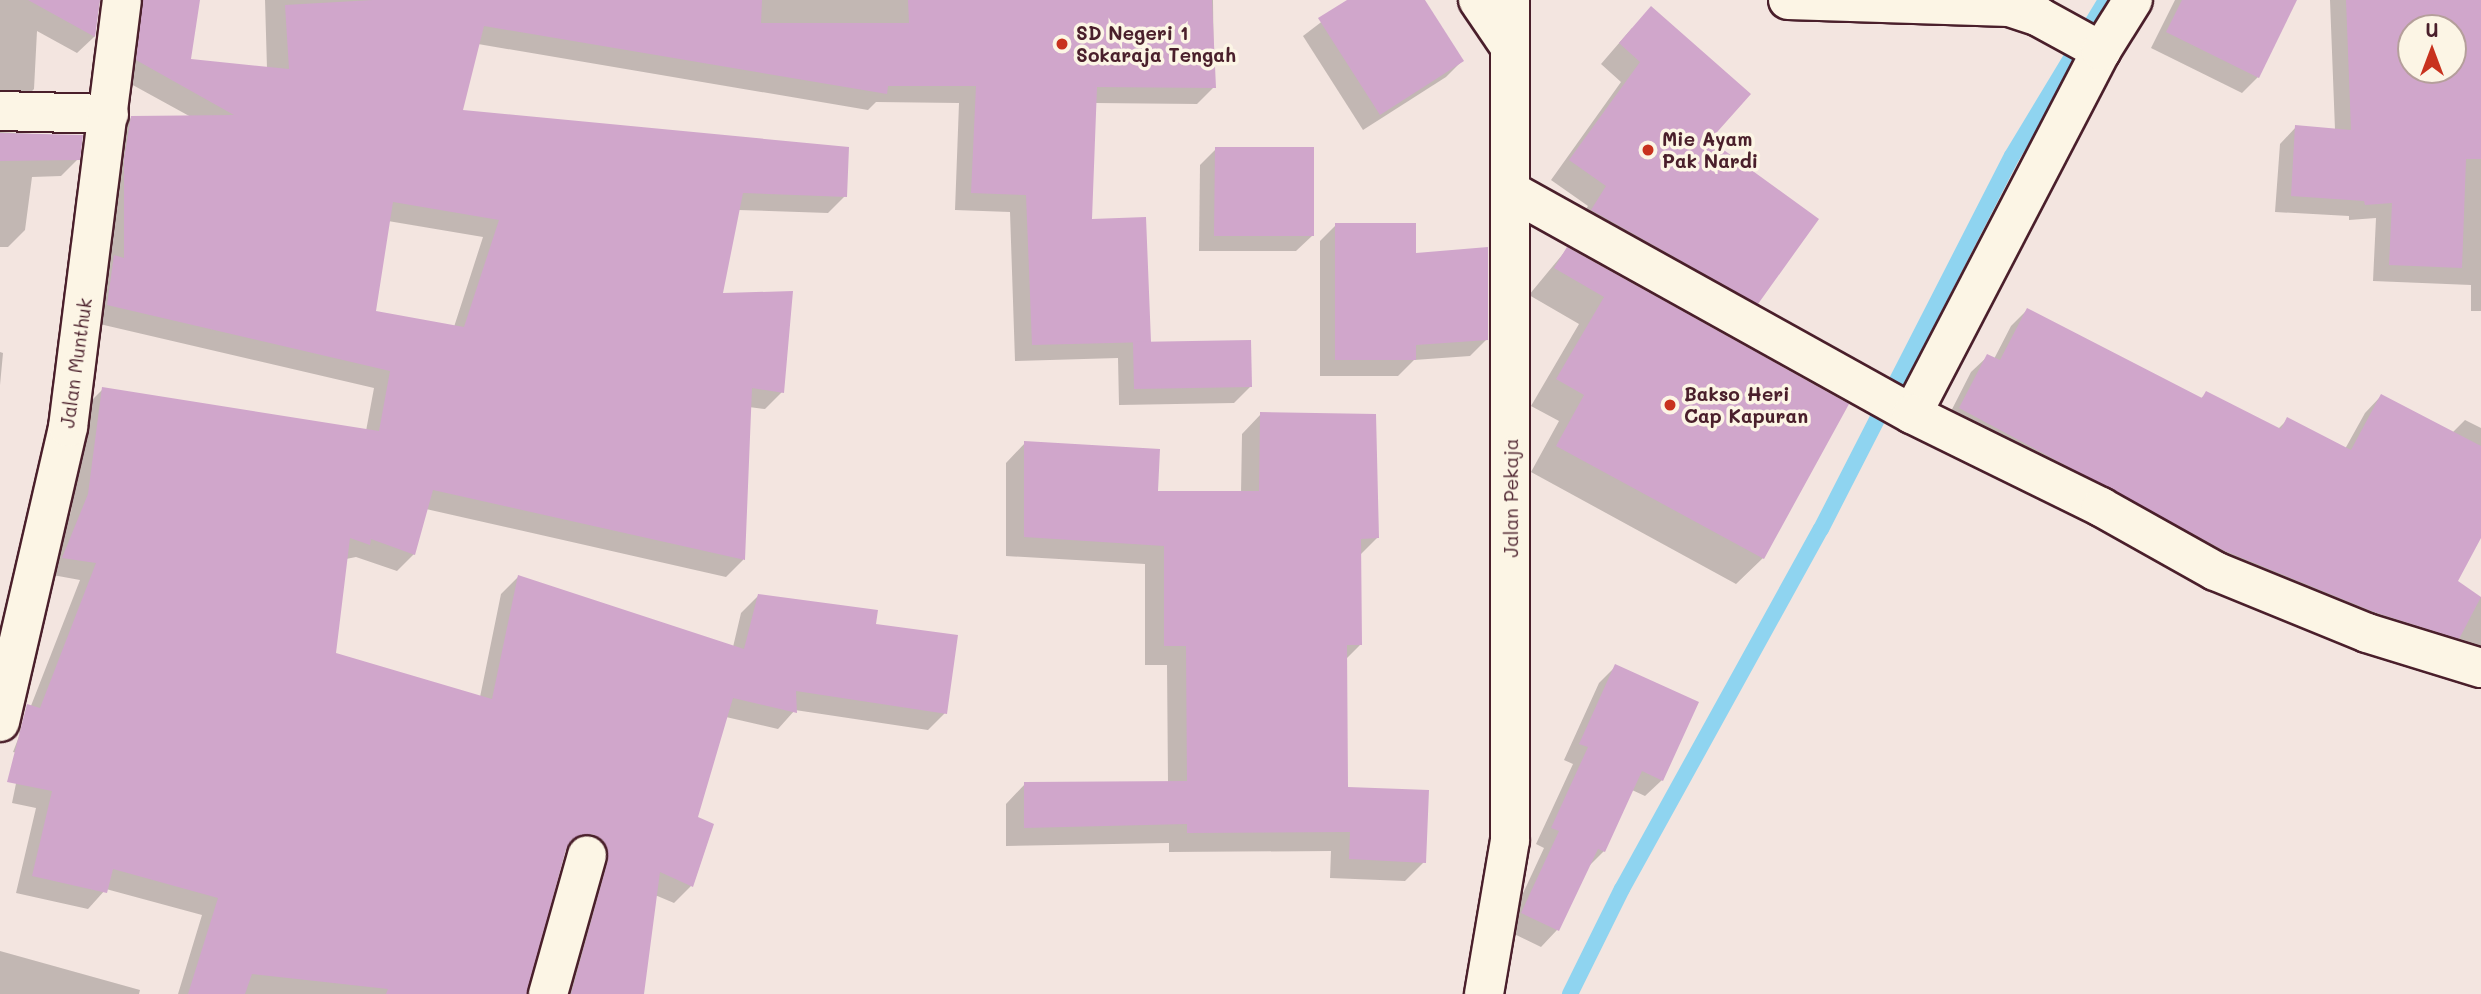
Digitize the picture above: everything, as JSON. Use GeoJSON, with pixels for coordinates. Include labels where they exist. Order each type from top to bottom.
{"type":"FeatureCollection","features":[{"type":"Feature","properties":{"kind":"street","name":"Jalan Munthuk"},"geometry":{"type":"LineString","coordinates":[[0,722],[68,427],[122,0]]}},
{"type":"Feature","properties":{"kind":"street"},"geometry":{"type":"LineString","coordinates":[[1478,0],[1508,44]]}},
{"type":"Feature","properties":{"kind":"street","name":"Jalan Pekaja"},"geometry":{"type":"LineString","coordinates":[[1484,994],[1510,841],[1510,0]]}},
{"type":"Feature","properties":{"kind":"street"},"geometry":{"type":"LineString","coordinates":[[1788,0],[2009,7],[2039,17],[2099,50]]}},
{"type":"Feature","properties":{"kind":"street"},"geometry":{"type":"LineString","coordinates":[[1909,412],[2099,50],[2133,0]]}},
{"type":"Feature","properties":{"kind":"street"},"geometry":{"type":"LineString","coordinates":[[0,111],[109,114]]}},
{"type":"Feature","properties":{"kind":"street"},"geometry":{"type":"LineString","coordinates":[[1511,191],[1909,412],[2101,507],[2215,571],[2367,633],[2481,668]]}},
{"type":"Feature","properties":{"kind":"street"},"geometry":{"type":"LineString","coordinates":[[548,994],[587,855]]}},
{"type":"Feature","properties":{"kind":"building"},"geometry":{"type":"Polygon","coordinates":[[[28,0],[100,0],[95,37],[28,0]]]}},
{"type":"Feature","properties":{"kind":"building"},"geometry":{"type":"Polygon","coordinates":[[[143,0],[200,0],[191,59],[289,69],[285,5],[373,0],[762,0],[761,23],[909,23],[908,0],[1212,0],[1216,88],[1097,87],[1092,219],[1146,217],[1151,342],[1032,345],[1026,195],[971,193],[976,86],[888,86],[887,94],[484,26],[463,110],[849,147],[847,197],[743,193],[723,293],[793,291],[784,393],[752,388],[745,560],[433,490],[415,555],[371,539],[370,545],[350,538],[336,653],[492,699],[518,575],[744,649],[758,594],[878,610],[876,624],[958,635],[947,714],[796,691],[797,713],[733,698],[698,817],[714,824],[693,887],[660,872],[644,994],[571,994],[608,860],[603,840],[592,834],[572,839],[566,849],[527,994],[386,994],[388,989],[252,974],[245,994],[188,994],[218,898],[113,869],[107,893],[32,876],[52,791],[7,782],[27,704],[40,708],[96,563],[62,558],[88,494],[102,387],[379,431],[390,371],[107,305],[114,255],[124,258],[124,159],[131,116],[234,115],[136,60],[143,0]],[[393,202],[376,311],[464,327],[499,220],[393,202]]]}},
{"type":"Feature","properties":{"kind":"building"},"geometry":{"type":"Polygon","coordinates":[[[1347,0],[1425,0],[1464,61],[1380,115],[1318,18],[1347,0]]]}},
{"type":"Feature","properties":{"kind":"building"},"geometry":{"type":"Polygon","coordinates":[[[2182,0],[2297,0],[2259,78],[2166,32],[2182,0]]]}},
{"type":"Feature","properties":{"kind":"building"},"geometry":{"type":"Polygon","coordinates":[[[2346,0],[2481,0],[2481,159],[2466,159],[2462,268],[2389,265],[2392,203],[2365,205],[2364,201],[2291,196],[2295,125],[2351,130],[2346,0]]]}},
{"type":"Feature","properties":{"kind":"building"},"geometry":{"type":"Polygon","coordinates":[[[1651,6],[1751,94],[1710,140],[1819,219],[1758,304],[1591,210],[1606,186],[1569,160],[1640,62],[1619,43],[1651,6]]]}},
{"type":"Feature","properties":{"kind":"building"},"geometry":{"type":"Polygon","coordinates":[[[0,133],[83,135],[80,160],[0,161],[0,133]]]}},
{"type":"Feature","properties":{"kind":"building"},"geometry":{"type":"Polygon","coordinates":[[[1215,147],[1314,147],[1314,236],[1214,236],[1215,147]]]}},
{"type":"Feature","properties":{"kind":"building"},"geometry":{"type":"Polygon","coordinates":[[[1335,223],[1416,223],[1416,253],[1488,247],[1488,340],[1416,345],[1416,360],[1335,360],[1335,223]]]}},
{"type":"Feature","properties":{"kind":"building"},"geometry":{"type":"Polygon","coordinates":[[[1567,247],[1849,404],[1764,559],[1556,446],[1584,395],[1556,379],[1604,297],[1554,268],[1567,247]]]}},
{"type":"Feature","properties":{"kind":"building"},"geometry":{"type":"Polygon","coordinates":[[[2027,308],[2202,398],[2206,391],[2281,429],[2287,417],[2351,450],[2381,394],[2481,446],[2481,538],[2458,581],[2481,597],[2459,639],[2374,612],[2225,551],[1959,408],[1987,354],[2000,360],[2027,308]]]}},
{"type":"Feature","properties":{"kind":"building"},"geometry":{"type":"Polygon","coordinates":[[[1251,340],[1252,387],[1134,389],[1133,342],[1251,340]]]}},
{"type":"Feature","properties":{"kind":"building"},"geometry":{"type":"Polygon","coordinates":[[[1260,412],[1376,414],[1379,538],[1361,539],[1362,645],[1347,645],[1348,787],[1429,790],[1426,863],[1349,859],[1350,832],[1187,833],[1187,824],[1024,828],[1024,782],[1187,781],[1186,646],[1164,646],[1164,546],[1024,537],[1024,441],[1160,449],[1158,491],[1259,491],[1260,412]]]}},
{"type":"Feature","properties":{"kind":"building"},"geometry":{"type":"Polygon","coordinates":[[[1615,664],[1699,702],[1663,781],[1642,771],[1605,852],[1598,849],[1559,931],[1521,913],[1559,831],[1551,828],[1588,747],[1579,744],[1615,664]]]}},
{"type":"Feature","properties":{"kind":"waterway"},"geometry":{"type":"LineString","coordinates":[[1570,994],[1622,889],[1821,529],[2012,156],[2106,0]]}},
{"type":"Feature","properties":{"kind":"place","name":"SD Negeri 1 Sokaraja Tengah"},"geometry":{"type":"Point","coordinates":[1062,44]}},
{"type":"Feature","properties":{"kind":"place","name":"Mie Ayam Pak Nardi"},"geometry":{"type":"Point","coordinates":[1648,150]}},
{"type":"Feature","properties":{"kind":"place","name":"Bakso Heri Cap Kapuran"},"geometry":{"type":"Point","coordinates":[1670,405]}}]}
